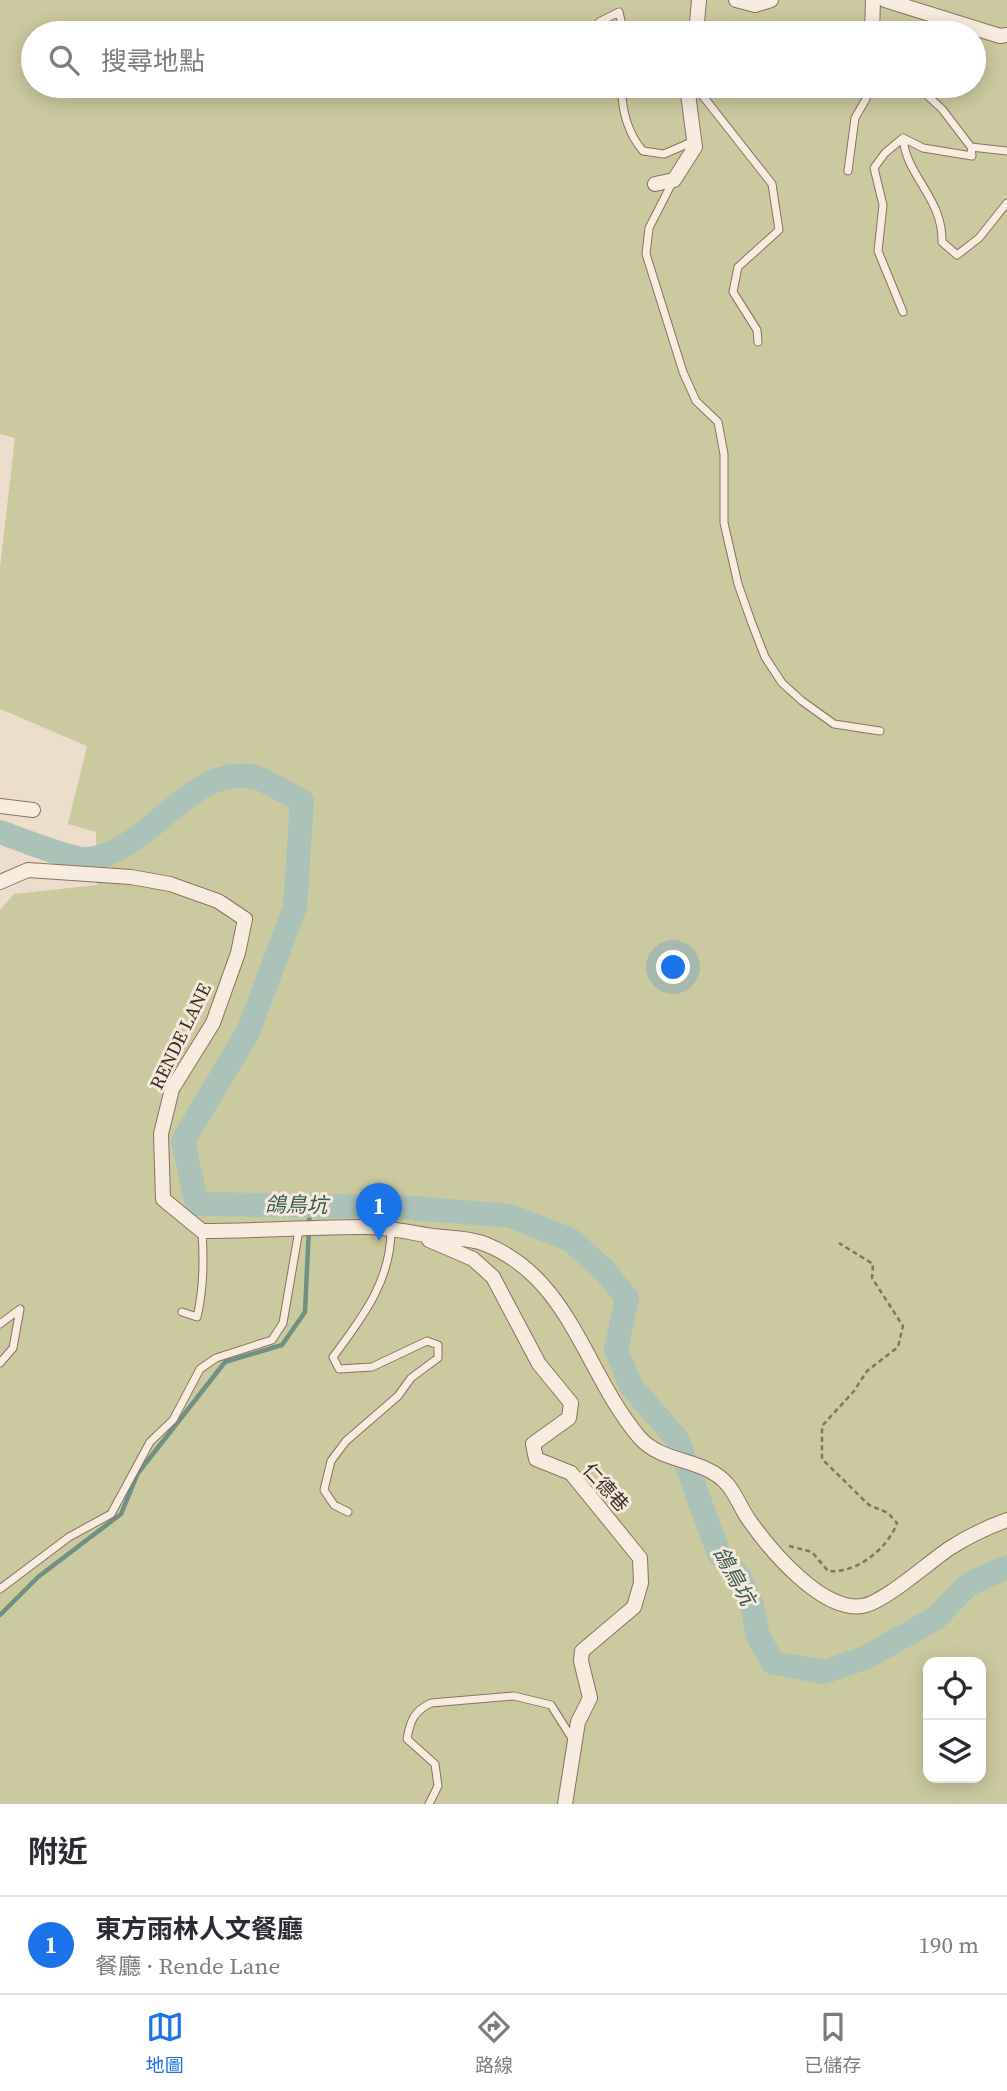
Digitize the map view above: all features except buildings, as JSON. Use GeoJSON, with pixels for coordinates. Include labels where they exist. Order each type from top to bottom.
{"type":"FeatureCollection","features":[{"type":"Feature","properties":{"kind":"street"},"geometry":{"type":"LineString","coordinates":[[697,21],[699,0]]}},
{"type":"Feature","properties":{"kind":"street"},"geometry":{"type":"LineString","coordinates":[[736,0],[755,5],[771,0]]}},
{"type":"Feature","properties":{"kind":"street"},"geometry":{"type":"LineString","coordinates":[[872,21],[873,0]]}},
{"type":"Feature","properties":{"kind":"street"},"geometry":{"type":"LineString","coordinates":[[885,0],[952,21]]}},
{"type":"Feature","properties":{"kind":"street"},"geometry":{"type":"LineString","coordinates":[[986,32],[1000,36],[1007,35]]}},
{"type":"Feature","properties":{"kind":"street"},"geometry":{"type":"LineString","coordinates":[[655,184],[674,180],[695,147],[689,98]]}},
{"type":"Feature","properties":{"kind":"street"},"geometry":{"type":"LineString","coordinates":[[0,806],[33,810]]}},
{"type":"Feature","properties":{"kind":"street","name":"RENDE LANE"},"geometry":{"type":"LineString","coordinates":[[0,882],[28,870],[131,877],[170,884],[218,901],[245,919],[238,953],[213,1023],[172,1088],[161,1134],[163,1199],[202,1231]]}},
{"type":"Feature","properties":{"kind":"street"},"geometry":{"type":"LineString","coordinates":[[202,1231],[368,1227],[483,1243],[515,1259],[538,1278],[563,1308],[604,1390],[640,1438],[654,1452],[708,1470],[727,1483],[749,1521],[785,1562],[811,1588],[837,1603],[863,1606],[886,1594],[952,1546],[1007,1520]]}},
{"type":"Feature","properties":{"kind":"street","name":"仁德巷"},"geometry":{"type":"LineString","coordinates":[[398,1231],[472,1259],[494,1277],[539,1364],[571,1403],[569,1418],[533,1444],[536,1459],[571,1474],[640,1558],[642,1583],[634,1607],[582,1651],[581,1661],[590,1698],[578,1722],[565,1804]]}},
{"type":"Feature","properties":{"kind":"lane"},"geometry":{"type":"LineString","coordinates":[[601,21],[619,12],[621,21]]}},
{"type":"Feature","properties":{"kind":"lane"},"geometry":{"type":"LineString","coordinates":[[623,98],[632,139],[643,151],[664,154],[694,141]]}},
{"type":"Feature","properties":{"kind":"lane"},"geometry":{"type":"LineString","coordinates":[[704,98],[772,184],[779,230],[738,267],[733,292],[757,330],[758,342]]}},
{"type":"Feature","properties":{"kind":"lane"},"geometry":{"type":"LineString","coordinates":[[848,171],[855,118],[866,98]]}},
{"type":"Feature","properties":{"kind":"lane"},"geometry":{"type":"LineString","coordinates":[[903,138],[923,148],[972,156],[971,147],[942,109],[930,98]]}},
{"type":"Feature","properties":{"kind":"lane"},"geometry":{"type":"LineString","coordinates":[[903,138],[904,151],[934,201],[942,225],[942,242],[957,255],[979,238],[1007,203]]}},
{"type":"Feature","properties":{"kind":"lane"},"geometry":{"type":"LineString","coordinates":[[903,138],[885,153],[874,168],[883,205],[878,251],[903,312]]}},
{"type":"Feature","properties":{"kind":"lane"},"geometry":{"type":"LineString","coordinates":[[971,147],[1007,152]]}},
{"type":"Feature","properties":{"kind":"lane"},"geometry":{"type":"LineString","coordinates":[[674,180],[649,228],[646,254],[683,372],[696,401],[718,422],[723,454],[724,523],[738,584],[751,621],[765,657],[782,682],[802,701],[834,723],[880,731]]}},
{"type":"Feature","properties":{"kind":"lane"},"geometry":{"type":"LineString","coordinates":[[0,1589],[69,1537],[111,1514],[150,1442],[173,1420],[200,1369],[216,1358],[272,1340],[283,1322],[299,1230]]}},
{"type":"Feature","properties":{"kind":"lane"},"geometry":{"type":"LineString","coordinates":[[182,1312],[197,1317],[204,1268],[202,1231]]}},
{"type":"Feature","properties":{"kind":"lane"},"geometry":{"type":"LineString","coordinates":[[348,1512],[334,1506],[324,1490],[331,1461],[345,1441],[398,1395],[411,1378],[438,1358],[438,1345],[426,1341],[372,1367],[339,1369],[333,1357],[367,1312],[398,1231]]}},
{"type":"Feature","properties":{"kind":"lane"},"geometry":{"type":"LineString","coordinates":[[0,1324],[20,1309],[13,1348],[0,1363]]}},
{"type":"Feature","properties":{"kind":"lane"},"geometry":{"type":"LineString","coordinates":[[429,1804],[438,1786],[435,1764],[407,1739],[410,1721],[419,1708],[431,1703],[458,1703],[483,1697],[514,1696],[551,1705],[575,1744]]}},
{"type":"Feature","properties":{"kind":"path"},"geometry":{"type":"LineString","coordinates":[[783,1545],[813,1552],[828,1571],[839,1572],[858,1566],[891,1540],[897,1523],[888,1513],[869,1505],[822,1459],[822,1426],[854,1391],[867,1371],[898,1347],[903,1326],[872,1278],[873,1264],[839,1243]]}},
{"type":"Feature","properties":{"kind":"green space"},"geometry":{"type":"Polygon","coordinates":[[[0,0],[1007,0],[1007,1804],[0,1804],[0,910],[14,894],[97,885],[96,832],[68,824],[87,746],[0,709],[0,567],[15,438],[0,434],[0,0]]]}},
{"type":"Feature","properties":{"kind":"waterway","name":"鴿鳥坑"},"geometry":{"type":"LineString","coordinates":[[0,832],[57,852],[87,859],[110,853],[131,842],[190,795],[211,783],[232,776],[258,778],[302,801],[295,907],[248,1032],[183,1141],[197,1204],[401,1207],[510,1216],[571,1240],[604,1270],[627,1298],[616,1350],[631,1386],[677,1439],[719,1554],[740,1578],[752,1605],[758,1636],[773,1663],[824,1672],[865,1658],[936,1618],[969,1584],[1007,1567]]}},
{"type":"Feature","properties":{"kind":"waterway"},"geometry":{"type":"LineString","coordinates":[[0,1615],[38,1577],[121,1514],[138,1473],[225,1362],[282,1345],[305,1312],[310,1205]]}},
{"type":"Feature","properties":{"kind":"place","name":"東方雨林人文餐廳"},"geometry":{"type":"Point","coordinates":[379,1241]}}]}
